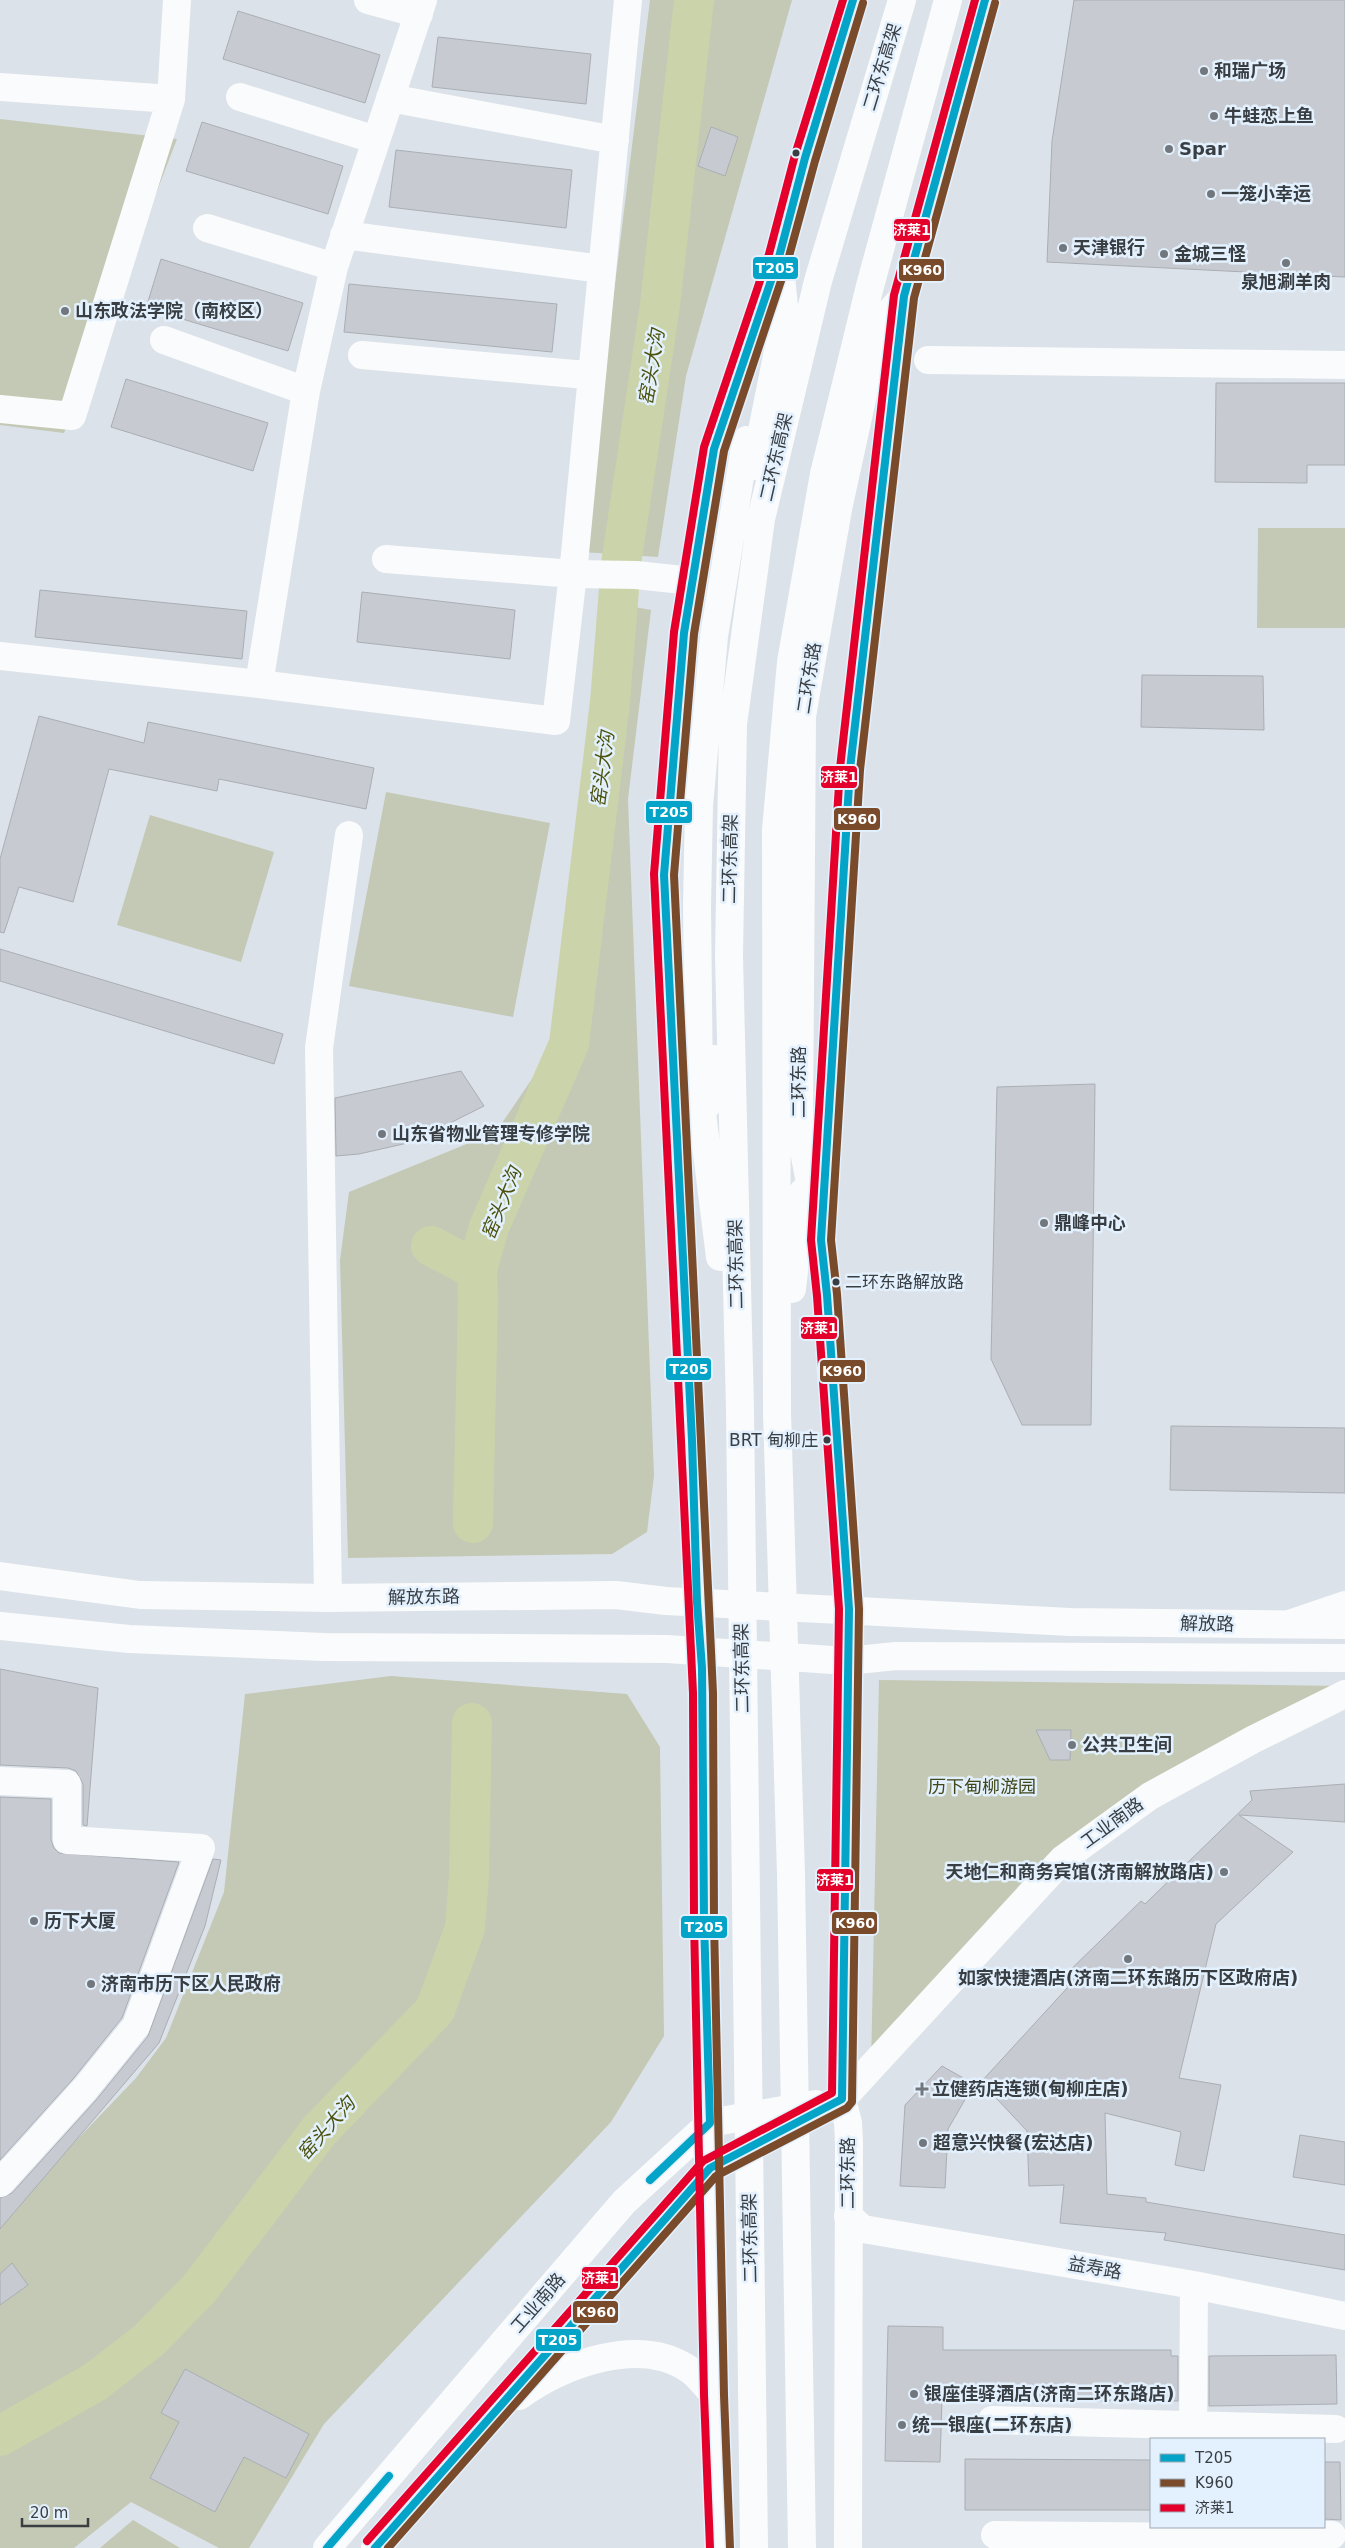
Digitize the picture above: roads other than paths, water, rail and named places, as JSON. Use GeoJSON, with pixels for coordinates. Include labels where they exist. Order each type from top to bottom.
{"type":"FeatureCollection","features":[{"type":"Feature","properties":{"kind":"main road"},"geometry":{"type":"LineString","coordinates":[[0,409],[72,416],[171,99],[177,0]]}},
{"type":"Feature","properties":{"kind":"main road"},"geometry":{"type":"LineString","coordinates":[[260,684],[306,391],[334,267],[421,7],[368,0]]}},
{"type":"Feature","properties":{"kind":"main road"},"geometry":{"type":"LineString","coordinates":[[0,656],[260,684],[556,721],[573,574],[628,0]]}},
{"type":"Feature","properties":{"kind":"main road"},"geometry":{"type":"LineString","coordinates":[[740,1410],[699,1089],[697,906],[699,806],[714,636],[728,543],[780,256],[805,158],[853,0]]}},
{"type":"Feature","properties":{"kind":"main road","name":"二环东高架"},"geometry":{"type":"LineString","coordinates":[[754,2548],[740,1410],[729,956],[733,724],[761,520],[818,281],[902,0]]}},
{"type":"Feature","properties":{"kind":"main road"},"geometry":{"type":"LineString","coordinates":[[802,2548],[791,1874],[777,1412],[776,830],[791,662],[824,474],[870,286],[948,0]]}},
{"type":"Feature","properties":{"kind":"main road","name":"二环东路"},"geometry":{"type":"LineString","coordinates":[[848,2548],[848,2123],[842,2099],[847,1661],[850,1610],[827,1295],[820,1240],[799,1125],[802,716],[838,509],[878,326],[904,296],[985,0]]}},
{"type":"Feature","properties":{"kind":"main road"},"geometry":{"type":"LineString","coordinates":[[0,86],[171,99]]}},
{"type":"Feature","properties":{"kind":"main road"},"geometry":{"type":"LineString","coordinates":[[240,97],[376,140]]}},
{"type":"Feature","properties":{"kind":"main road"},"geometry":{"type":"LineString","coordinates":[[390,98],[615,140]]}},
{"type":"Feature","properties":{"kind":"main road"},"geometry":{"type":"LineString","coordinates":[[207,228],[334,267]]}},
{"type":"Feature","properties":{"kind":"main road"},"geometry":{"type":"LineString","coordinates":[[344,235],[594,268]]}},
{"type":"Feature","properties":{"kind":"main road"},"geometry":{"type":"LineString","coordinates":[[720,2548],[714,2395],[710,2123],[704,1921],[703,1693],[697,1602],[692,1440],[682,1269],[664,875],[684,633],[681,580],[714,449],[780,256]]}},
{"type":"Feature","properties":{"kind":"main road"},"geometry":{"type":"LineString","coordinates":[[678,1149],[714,1094],[719,714],[743,532],[784,316],[780,256]]}},
{"type":"Feature","properties":{"kind":"main road"},"geometry":{"type":"LineString","coordinates":[[777,1412],[816,1081],[813,785],[833,614],[867,431],[904,296]]}},
{"type":"Feature","properties":{"kind":"main road"},"geometry":{"type":"LineString","coordinates":[[820,1240],[850,769],[904,296]]}},
{"type":"Feature","properties":{"kind":"main road"},"geometry":{"type":"LineString","coordinates":[[164,340],[306,391]]}},
{"type":"Feature","properties":{"kind":"main road"},"geometry":{"type":"LineString","coordinates":[[362,355],[586,375]]}},
{"type":"Feature","properties":{"kind":"main road"},"geometry":{"type":"LineString","coordinates":[[928,360],[1345,365]]}},
{"type":"Feature","properties":{"kind":"main road"},"geometry":{"type":"LineString","coordinates":[[386,559],[573,574],[636,575],[681,580]]}},
{"type":"Feature","properties":{"kind":"main road"},"geometry":{"type":"LineString","coordinates":[[328,1598],[319,1048],[349,835]]}},
{"type":"Feature","properties":{"kind":"main road","name":"解放东路"},"geometry":{"type":"LineString","coordinates":[[0,1576],[140,1595],[328,1598],[616,1595],[697,1602],[850,1610]]}},
{"type":"Feature","properties":{"kind":"main road"},"geometry":{"type":"LineString","coordinates":[[1288,1625],[1345,1605]]}},
{"type":"Feature","properties":{"kind":"main road","name":"解放路"},"geometry":{"type":"LineString","coordinates":[[850,1610],[1070,1622],[1345,1626]]}},
{"type":"Feature","properties":{"kind":"main road"},"geometry":{"type":"LineString","coordinates":[[1070,1622],[1070,1656]]}},
{"type":"Feature","properties":{"kind":"main road"},"geometry":{"type":"LineString","coordinates":[[0,1626],[129,1639],[393,1648],[667,1649],[847,1661]]}},
{"type":"Feature","properties":{"kind":"main road","name":"解放路"},"geometry":{"type":"LineString","coordinates":[[847,1661],[896,1656],[1345,1658]]}},
{"type":"Feature","properties":{"kind":"main road","name":"工业南路"},"geometry":{"type":"LineString","coordinates":[[375,2548],[710,2168],[842,2099],[1062,1859],[1150,1796],[1254,1738],[1345,1694]]}},
{"type":"Feature","properties":{"kind":"main road"},"geometry":{"type":"LineString","coordinates":[[0,1781],[67,1784],[67,1840],[201,1848],[136,2026],[85,2089],[0,2183]]}},
{"type":"Feature","properties":{"kind":"main road"},"geometry":{"type":"LineString","coordinates":[[710,2123],[842,2099]]}},
{"type":"Feature","properties":{"kind":"main road","name":"工业南路"},"geometry":{"type":"LineString","coordinates":[[327,2548],[624,2202],[710,2123]]}},
{"type":"Feature","properties":{"kind":"main road","name":"益寿路"},"geometry":{"type":"LineString","coordinates":[[848,2216],[864,2229],[1194,2285],[1345,2316]]}},
{"type":"Feature","properties":{"kind":"main road"},"geometry":{"type":"LineString","coordinates":[[1193,2433],[1194,2285]]}},
{"type":"Feature","properties":{"kind":"main road"},"geometry":{"type":"LineString","coordinates":[[493,2414],[531,2387],[562,2371],[614,2356],[641,2352],[660,2355],[679,2363],[692,2371],[714,2395]]}},
{"type":"Feature","properties":{"kind":"main road"},"geometry":{"type":"LineString","coordinates":[[992,2420],[1193,2433],[1336,2429]]}},
{"type":"Feature","properties":{"kind":"main road"},"geometry":{"type":"LineString","coordinates":[[995,2535],[1194,2537],[1332,2535]]}},
{"type":"Feature","properties":{"kind":"waterway","name":"窑头大沟"},"geometry":{"type":"LineString","coordinates":[[473,1523],[477,1270],[489,1227],[569,1044],[610,702],[621,564],[660,305],[694,0]]}},
{"type":"Feature","properties":{"kind":"waterway"},"geometry":{"type":"LineString","coordinates":[[431,1246],[477,1270]]}},
{"type":"Feature","properties":{"kind":"waterway","name":"窑头大沟"},"geometry":{"type":"LineString","coordinates":[[0,2436],[95,2382],[149,2340],[199,2289],[319,2131],[435,2010],[465,1928],[469,1875],[472,1723]]}},
{"type":"Feature","properties":{"kind":"place","name":"和瑞广场"},"geometry":{"type":"Point","coordinates":[1204,71]}},
{"type":"Feature","properties":{"kind":"place","name":"牛蛙恋上鱼"},"geometry":{"type":"Point","coordinates":[1214,116]}},
{"type":"Feature","properties":{"kind":"place","name":"Spar"},"geometry":{"type":"Point","coordinates":[1169,149]}},
{"type":"Feature","properties":{"kind":"place","name":"一笼小幸运"},"geometry":{"type":"Point","coordinates":[1211,194]}},
{"type":"Feature","properties":{"kind":"place","name":"天津银行"},"geometry":{"type":"Point","coordinates":[1063,248]}},
{"type":"Feature","properties":{"kind":"place","name":"金城三怪"},"geometry":{"type":"Point","coordinates":[1164,254]}},
{"type":"Feature","properties":{"kind":"place","name":"泉旭涮羊肉"},"geometry":{"type":"Point","coordinates":[1286,263]}},
{"type":"Feature","properties":{"kind":"place","name":"山东政法学院（南校区）"},"geometry":{"type":"Point","coordinates":[65,311]}},
{"type":"Feature","properties":{"kind":"place","name":"山东省物业管理专修学院"},"geometry":{"type":"Point","coordinates":[382,1134]}},
{"type":"Feature","properties":{"kind":"place","name":"鼎峰中心"},"geometry":{"type":"Point","coordinates":[1044,1223]}},
{"type":"Feature","properties":{"kind":"place","name":"二环东路解放路"},"geometry":{"type":"Point","coordinates":[836,1282]}},
{"type":"Feature","properties":{"kind":"place","name":"BRT 甸柳庄"},"geometry":{"type":"Point","coordinates":[827,1440]}},
{"type":"Feature","properties":{"kind":"place","name":"公共卫生间"},"geometry":{"type":"Point","coordinates":[1072,1745]}},
{"type":"Feature","properties":{"kind":"place","name":"天地仁和商务宾馆(济南解放路店)"},"geometry":{"type":"Point","coordinates":[1224,1872]}},
{"type":"Feature","properties":{"kind":"place","name":"历下大厦"},"geometry":{"type":"Point","coordinates":[34,1921]}},
{"type":"Feature","properties":{"kind":"place","name":"如家快捷酒店(济南二环东路历下区政府店)"},"geometry":{"type":"Point","coordinates":[1128,1959]}},
{"type":"Feature","properties":{"kind":"place","name":"济南市历下区人民政府"},"geometry":{"type":"Point","coordinates":[91,1984]}},
{"type":"Feature","properties":{"kind":"place","name":"立健药店连锁(甸柳庄店)"},"geometry":{"type":"Point","coordinates":[922,2089]}},
{"type":"Feature","properties":{"kind":"place","name":"超意兴快餐(宏达店)"},"geometry":{"type":"Point","coordinates":[923,2143]}},
{"type":"Feature","properties":{"kind":"place","name":"银座佳驿酒店(济南二环东路店)"},"geometry":{"type":"Point","coordinates":[914,2394]}},
{"type":"Feature","properties":{"kind":"place","name":"统一银座(二环东店)"},"geometry":{"type":"Point","coordinates":[902,2425]}},
{"type":"Feature","properties":{"kind":"park label","name":"历下甸柳游园"},"geometry":{"type":"Point","coordinates":[982,1787]}}]}
